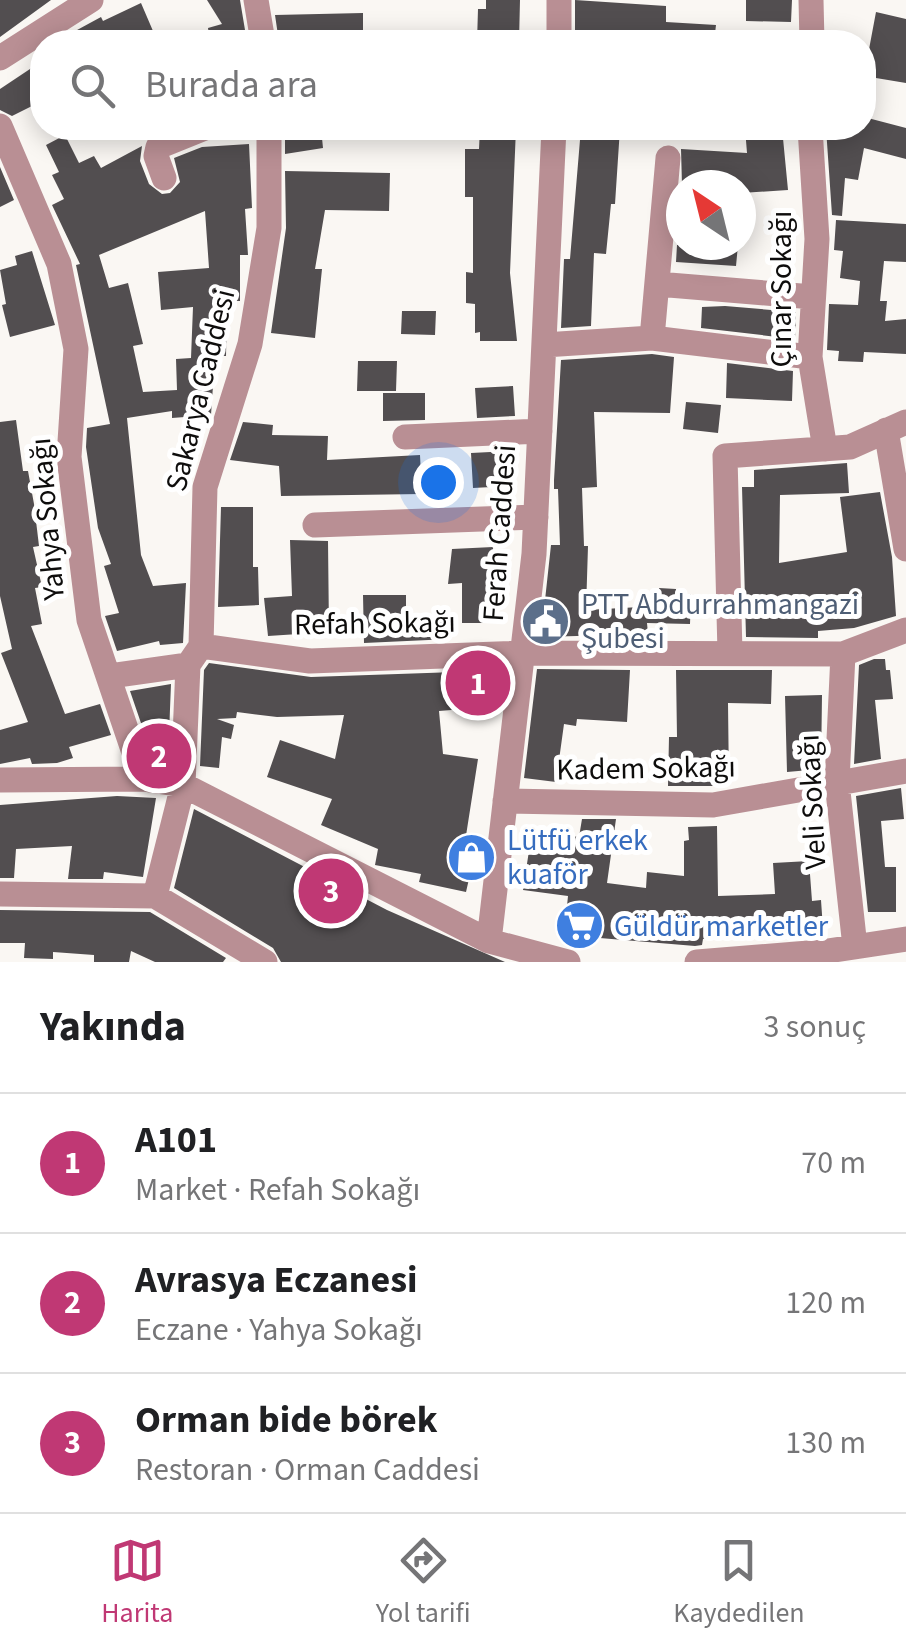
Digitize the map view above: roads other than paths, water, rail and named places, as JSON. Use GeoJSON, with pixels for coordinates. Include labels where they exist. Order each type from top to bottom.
{"type":"FeatureCollection","features":[{"type":"Feature","properties":{"kind":"street"},"geometry":{"type":"LineString","coordinates":[[44,30],[92,0]]}},
{"type":"Feature","properties":{"kind":"street"},"geometry":{"type":"LineString","coordinates":[[256,0],[261,30]]}},
{"type":"Feature","properties":{"kind":"street"},"geometry":{"type":"LineString","coordinates":[[559,30],[560,0]]}},
{"type":"Feature","properties":{"kind":"street"},"geometry":{"type":"LineString","coordinates":[[811,0],[812,30]]}},
{"type":"Feature","properties":{"kind":"street"},"geometry":{"type":"LineString","coordinates":[[0,58],[30,39]]}},
{"type":"Feature","properties":{"kind":"street","name":"Yahya Sokağı"},"geometry":{"type":"LineString","coordinates":[[0,126],[62,281],[76,348],[68,457],[89,620],[143,779]]}},
{"type":"Feature","properties":{"kind":"street"},"geometry":{"type":"LineString","coordinates":[[164,178],[156,156],[158,148],[177,140]]}},
{"type":"Feature","properties":{"kind":"street","name":"Sakarya Caddesi"},"geometry":{"type":"LineString","coordinates":[[155,896],[183,786],[205,487],[250,344],[268,228],[269,140]]}},
{"type":"Feature","properties":{"kind":"street","name":"Ferah Caddesi"},"geometry":{"type":"LineString","coordinates":[[488,941],[536,517],[553,140]]}},
{"type":"Feature","properties":{"kind":"street","name":"Çınar Sokağı"},"geometry":{"type":"LineString","coordinates":[[811,140],[817,239],[810,357],[825,449]]}},
{"type":"Feature","properties":{"kind":"street"},"geometry":{"type":"LineString","coordinates":[[652,338],[668,158]]}},
{"type":"Feature","properties":{"kind":"street"},"geometry":{"type":"LineString","coordinates":[[657,284],[813,297]]}},
{"type":"Feature","properties":{"kind":"street"},"geometry":{"type":"LineString","coordinates":[[544,345],[652,338],[810,357]]}},
{"type":"Feature","properties":{"kind":"street"},"geometry":{"type":"LineString","coordinates":[[730,653],[725,456],[850,447],[896,426],[906,548]]}},
{"type":"Feature","properties":{"kind":"street"},"geometry":{"type":"LineString","coordinates":[[405,437],[540,431]]}},
{"type":"Feature","properties":{"kind":"street"},"geometry":{"type":"LineString","coordinates":[[315,525],[536,517]]}},
{"type":"Feature","properties":{"kind":"street","name":"Refah Sokağı"},"geometry":{"type":"LineString","coordinates":[[194,656],[310,661],[522,652],[843,654],[906,630]]}},
{"type":"Feature","properties":{"kind":"street","name":"Veli Sokağı"},"geometry":{"type":"LineString","coordinates":[[843,654],[838,782],[856,947]]}},
{"type":"Feature","properties":{"kind":"street"},"geometry":{"type":"LineString","coordinates":[[110,676],[194,656]]}},
{"type":"Feature","properties":{"kind":"street","name":"Kadem Sokağı"},"geometry":{"type":"LineString","coordinates":[[505,801],[713,805],[906,771]]}},
{"type":"Feature","properties":{"kind":"street"},"geometry":{"type":"LineString","coordinates":[[0,780],[143,779],[183,786],[488,941],[568,962]]}},
{"type":"Feature","properties":{"kind":"street"},"geometry":{"type":"LineString","coordinates":[[0,894],[155,896],[265,962]]}},
{"type":"Feature","properties":{"kind":"street"},"geometry":{"type":"LineString","coordinates":[[700,962],[856,947],[906,938]]}},
{"type":"Feature","properties":{"kind":"place","name":"PTT Abdurrahmangazi Şubesi"},"geometry":{"type":"Point","coordinates":[546,621]}},
{"type":"Feature","properties":{"kind":"place","name":"A101"},"geometry":{"type":"Point","coordinates":[478,683]}},
{"type":"Feature","properties":{"kind":"place","name":"Avrasya Eczanesi"},"geometry":{"type":"Point","coordinates":[159,756]}},
{"type":"Feature","properties":{"kind":"place","name":"Lütfü erkek kuaför"},"geometry":{"type":"Point","coordinates":[472,857]}},
{"type":"Feature","properties":{"kind":"place","name":"Orman bide börek"},"geometry":{"type":"Point","coordinates":[331,891]}},
{"type":"Feature","properties":{"kind":"place","name":"Güldür marketler"},"geometry":{"type":"Point","coordinates":[579,926]}}]}
